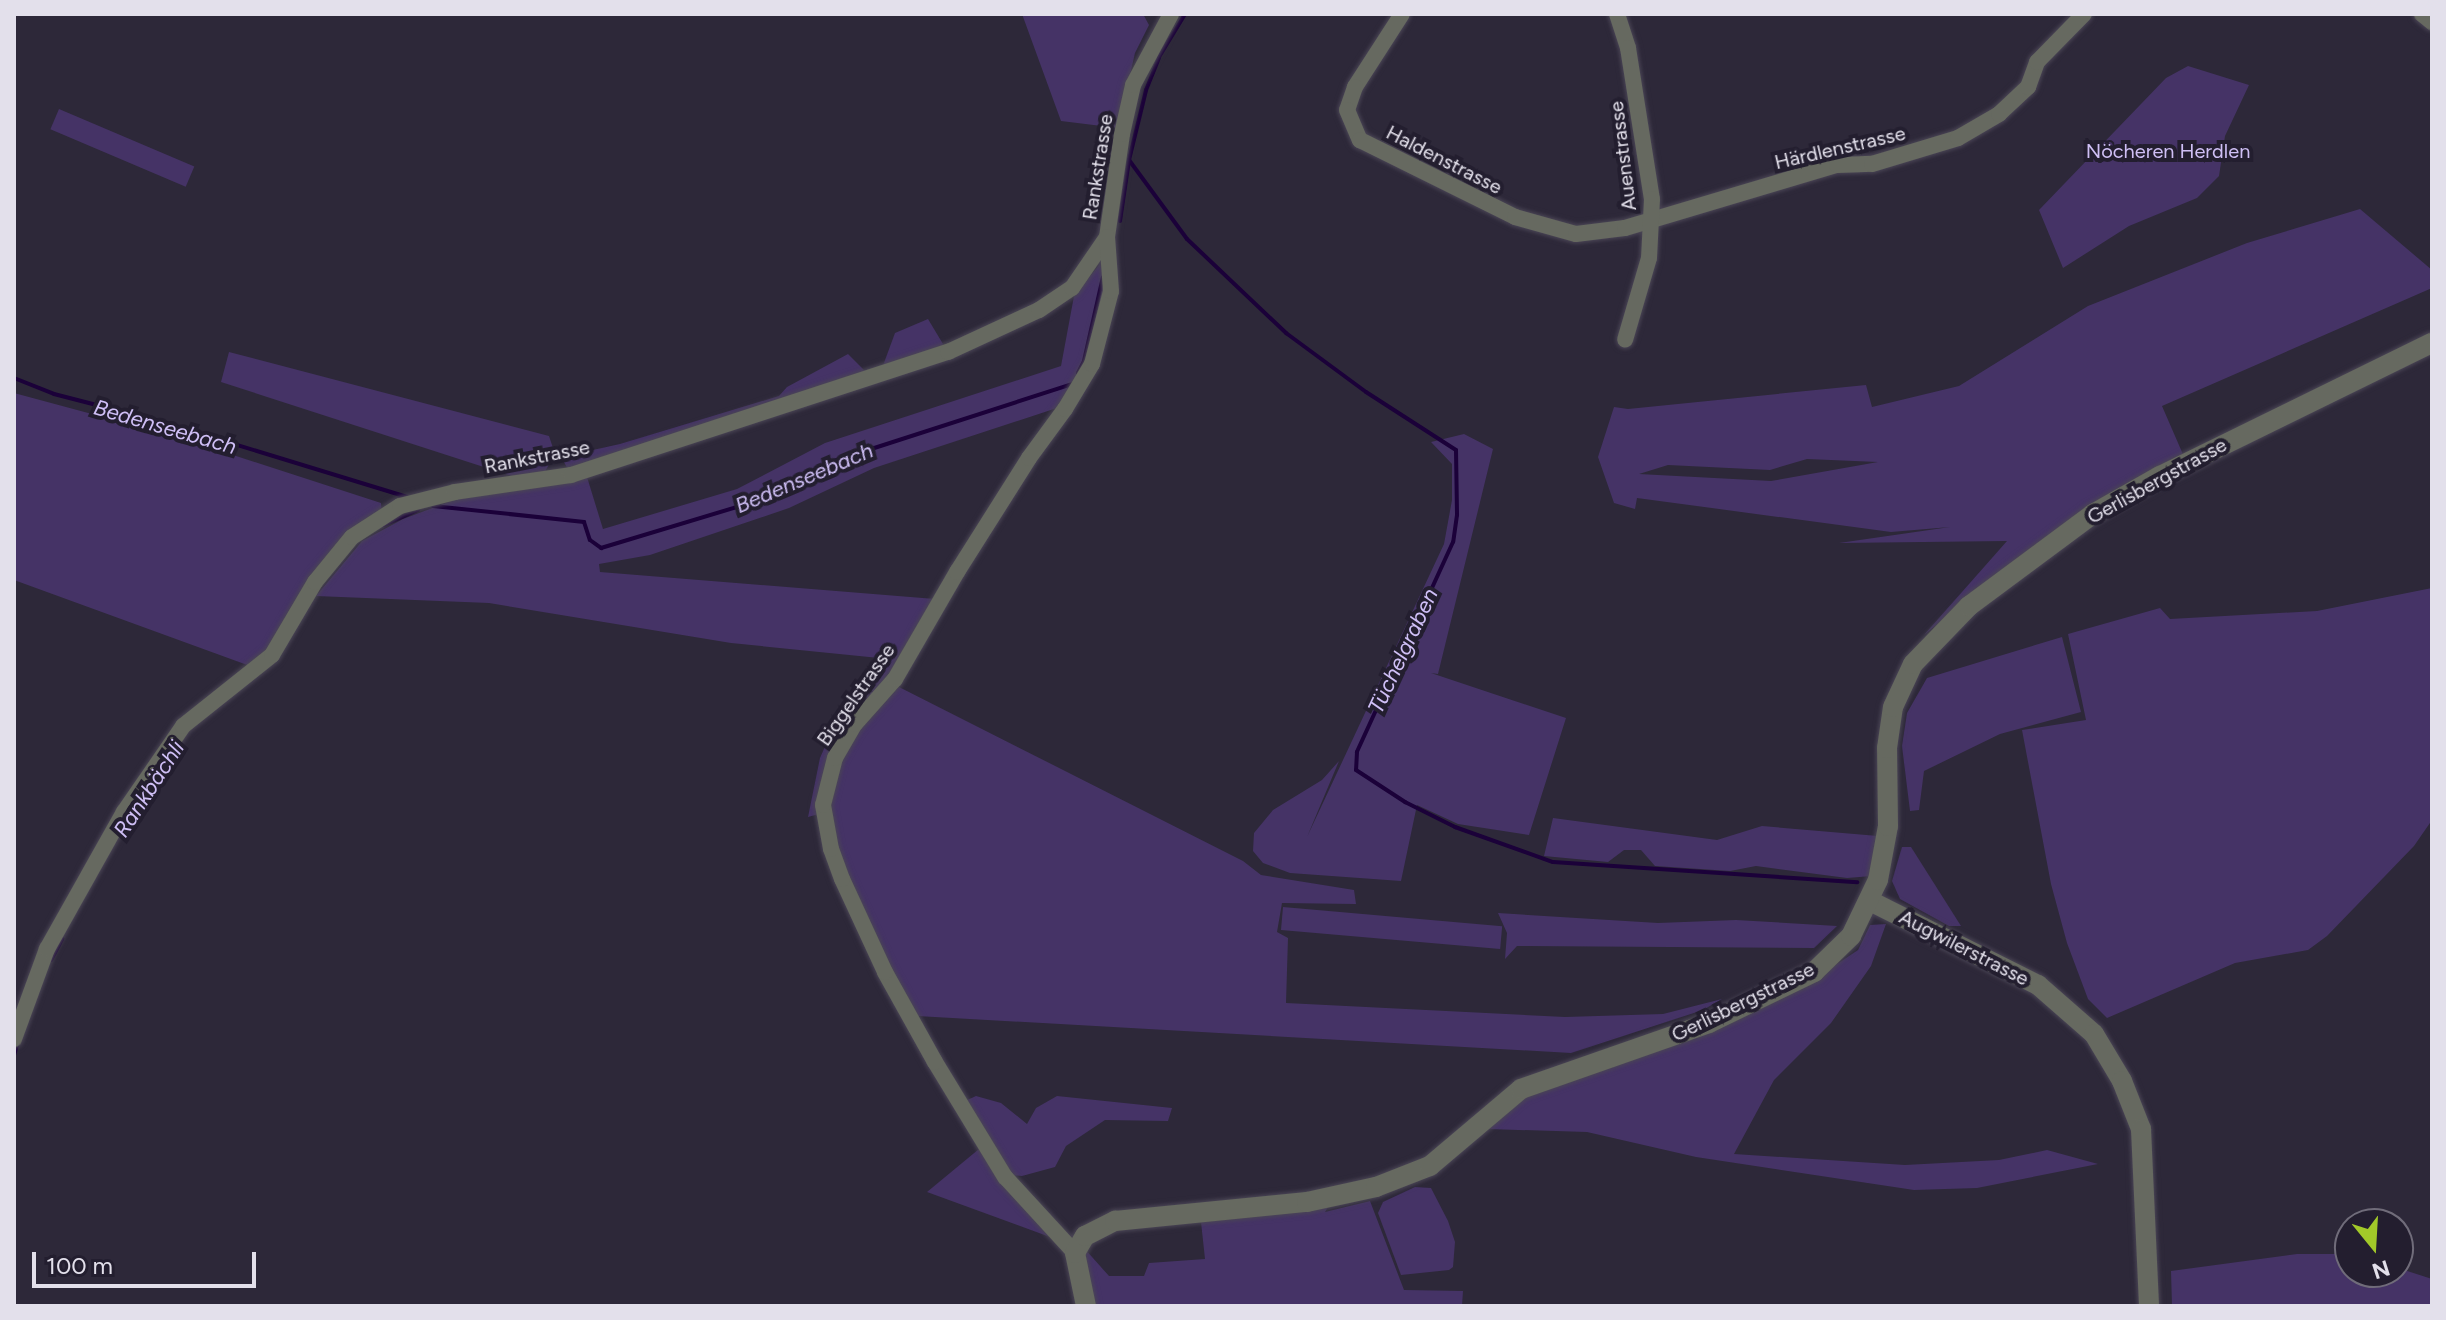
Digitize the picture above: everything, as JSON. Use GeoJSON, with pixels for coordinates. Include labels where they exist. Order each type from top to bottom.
{"type":"FeatureCollection","features":[{"type":"Feature","properties":{"kind":"street","name":"Rankstrasse"},"geometry":{"type":"LineString","coordinates":[[14,1039],[47,949],[124,812],[183,726],[272,655],[315,582],[352,537],[400,506],[455,492],[571,475],[948,352],[1039,310],[1072,288],[1107,237],[1122,134],[1133,85],[1171,14]]}},
{"type":"Feature","properties":{"kind":"street","name":"Haldenstrasse"},"geometry":{"type":"LineString","coordinates":[[1402,14],[1355,87],[1347,110],[1360,140],[1515,217],[1576,234],[1651,221]]}},
{"type":"Feature","properties":{"kind":"street","name":"Auenstrasse"},"geometry":{"type":"LineString","coordinates":[[1617,14],[1628,48],[1652,199],[1649,258],[1625,340]]}},
{"type":"Feature","properties":{"kind":"street","name":"Härdlenstrasse"},"geometry":{"type":"LineString","coordinates":[[1651,221],[1837,165],[1872,164],[1958,138],[1999,114],[2028,87],[2037,62],[2084,14]]}},
{"type":"Feature","properties":{"kind":"street"},"geometry":{"type":"LineString","coordinates":[[2422,14],[2432,22]]}},
{"type":"Feature","properties":{"kind":"street","name":"Biggelstrasse"},"geometry":{"type":"LineString","coordinates":[[1075,1253],[1005,1177],[928,1049],[885,972],[842,879],[831,849],[823,805],[835,758],[855,724],[895,679],[957,572],[1092,364],[1111,291],[1107,237]]}},
{"type":"Feature","properties":{"kind":"street","name":"Gerlisbergstrasse"},"geometry":{"type":"LineString","coordinates":[[1075,1253],[1085,1236],[1115,1221],[1307,1202],[1376,1187],[1430,1166],[1521,1089],[1709,1023],[1814,972],[1851,936],[1878,880],[1888,826],[1887,748],[1893,707],[1913,664],[1969,606],[2093,514],[2146,483],[2432,343]]}},
{"type":"Feature","properties":{"kind":"street","name":"Augwilerstrasse"},"geometry":{"type":"LineString","coordinates":[[1870,901],[2038,985],[2094,1034],[2122,1081],[2141,1129],[2149,1306]]}},
{"type":"Feature","properties":{"kind":"street"},"geometry":{"type":"LineString","coordinates":[[1075,1253],[1086,1306]]}},
{"type":"Feature","properties":{"kind":"green space"},"geometry":{"type":"Polygon","coordinates":[[[1022,14],[1143,14],[1149,25],[1135,53],[1118,128],[1061,121],[1022,14]]]}},
{"type":"Feature","properties":{"kind":"green space","name":"Nöcheren Herdlen"},"geometry":{"type":"Polygon","coordinates":[[[2188,66],[2249,85],[2225,136],[2219,176],[2197,198],[2129,226],[2063,268],[2039,210],[2166,78],[2188,66]]]}},
{"type":"Feature","properties":{"kind":"green space"},"geometry":{"type":"Polygon","coordinates":[[[59,109],[194,166],[186,187],[50,129],[59,109]]]}},
{"type":"Feature","properties":{"kind":"green space"},"geometry":{"type":"Polygon","coordinates":[[[2360,209],[2432,270],[2432,288],[2162,406],[2185,459],[1967,600],[1924,635],[2007,541],[1839,543],[1950,527],[1891,532],[1637,498],[1635,509],[1614,503],[1598,457],[1614,407],[1628,409],[1866,385],[1872,407],[1959,386],[2088,306],[2247,243],[2360,209]],[[1807,459],[1770,470],[1668,465],[1639,474],[1771,481],[1878,462],[1807,459]]]}},
{"type":"Feature","properties":{"kind":"green space"},"geometry":{"type":"Polygon","coordinates":[[[1104,259],[1106,289],[1087,361],[1060,407],[874,468],[789,508],[650,555],[599,564],[600,572],[935,599],[891,675],[852,721],[819,814],[808,817],[820,758],[844,703],[879,658],[731,643],[489,603],[316,596],[362,541],[403,519],[459,498],[587,477],[603,529],[737,489],[825,443],[1061,366],[1074,296],[1104,259]]]}},
{"type":"Feature","properties":{"kind":"green space"},"geometry":{"type":"Polygon","coordinates":[[[928,319],[946,349],[881,371],[895,333],[928,319]]]}},
{"type":"Feature","properties":{"kind":"green space"},"geometry":{"type":"Polygon","coordinates":[[[229,352],[549,436],[555,454],[543,475],[518,478],[221,382],[229,352]]]}},
{"type":"Feature","properties":{"kind":"green space"},"geometry":{"type":"Polygon","coordinates":[[[848,354],[869,375],[569,471],[561,457],[620,444],[779,396],[787,387],[848,354]]]}},
{"type":"Feature","properties":{"kind":"green space"},"geometry":{"type":"Polygon","coordinates":[[[14,393],[181,438],[381,503],[382,514],[349,536],[267,652],[250,666],[14,580],[14,393]]]}},
{"type":"Feature","properties":{"kind":"green space"},"geometry":{"type":"Polygon","coordinates":[[[1464,434],[1493,449],[1438,674],[1431,673],[1566,718],[1529,835],[1458,824],[1417,805],[1401,881],[1290,873],[1263,863],[1253,851],[1254,833],[1273,810],[1322,780],[1339,761],[1307,837],[1444,544],[1452,500],[1452,464],[1431,442],[1464,434]]]}},
{"type":"Feature","properties":{"kind":"green space"},"geometry":{"type":"Polygon","coordinates":[[[2432,588],[2432,820],[2414,846],[2327,936],[2308,950],[2235,963],[2107,1018],[2088,999],[2067,943],[2051,884],[2022,730],[2086,720],[2068,634],[2160,608],[2170,619],[2317,611],[2432,588]]]}},
{"type":"Feature","properties":{"kind":"green space"},"geometry":{"type":"Polygon","coordinates":[[[2062,637],[2081,712],[2000,734],[1924,771],[1919,810],[1910,811],[1902,746],[1907,713],[1927,678],[2062,637]]]}},
{"type":"Feature","properties":{"kind":"green space"},"geometry":{"type":"Polygon","coordinates":[[[899,687],[1243,861],[1261,875],[1354,890],[1356,904],[1282,903],[1277,932],[1288,938],[1286,1003],[1565,1017],[1663,1014],[1722,999],[1703,1010],[1571,1053],[917,1016],[891,971],[836,847],[831,807],[840,759],[860,727],[899,687]]]}},
{"type":"Feature","properties":{"kind":"green space"},"geometry":{"type":"Polygon","coordinates":[[[1553,818],[1717,840],[1762,826],[1878,836],[1872,876],[1847,878],[1756,866],[1730,871],[1655,866],[1641,850],[1624,850],[1608,862],[1544,856],[1553,818]]]}},
{"type":"Feature","properties":{"kind":"green space"},"geometry":{"type":"Polygon","coordinates":[[[1902,847],[1911,847],[1961,926],[1949,926],[1900,899],[1892,881],[1902,847]]]}},
{"type":"Feature","properties":{"kind":"green space"},"geometry":{"type":"Polygon","coordinates":[[[1283,907],[1502,926],[1500,949],[1281,930],[1283,907]]]}},
{"type":"Feature","properties":{"kind":"green space"},"geometry":{"type":"Polygon","coordinates":[[[1498,913],[1658,923],[1736,920],[1837,926],[1814,948],[1517,946],[1505,959],[1507,933],[1498,913]]]}},
{"type":"Feature","properties":{"kind":"green space"},"geometry":{"type":"Polygon","coordinates":[[[1886,924],[1871,966],[1831,1023],[1774,1080],[1734,1154],[1905,1165],[1999,1160],[2047,1150],[2098,1164],[1977,1188],[1914,1190],[1696,1157],[1587,1132],[1488,1129],[1526,1094],[1717,1029],[1816,978],[1858,950],[1870,925],[1886,924]]]}},
{"type":"Feature","properties":{"kind":"green space"},"geometry":{"type":"Polygon","coordinates":[[[976,1096],[1001,1103],[1027,1124],[1036,1108],[1057,1096],[1172,1108],[1168,1121],[1105,1120],[1066,1146],[1055,1167],[1022,1176],[1010,1175],[965,1101],[976,1096]]]}},
{"type":"Feature","properties":{"kind":"green space"},"geometry":{"type":"Polygon","coordinates":[[[979,1149],[1050,1237],[927,1192],[979,1149]]]}},
{"type":"Feature","properties":{"kind":"green space"},"geometry":{"type":"Polygon","coordinates":[[[1415,1187],[1431,1188],[1448,1221],[1455,1242],[1453,1267],[1449,1270],[1401,1275],[1378,1213],[1383,1202],[1415,1187]]]}},
{"type":"Feature","properties":{"kind":"green space"},"geometry":{"type":"Polygon","coordinates":[[[1370,1201],[1404,1290],[1463,1291],[1462,1306],[1091,1306],[1084,1248],[1109,1276],[1144,1276],[1149,1263],[1205,1259],[1201,1222],[1328,1207],[1325,1212],[1370,1201]]]}},
{"type":"Feature","properties":{"kind":"green space"},"geometry":{"type":"Polygon","coordinates":[[[2297,1254],[2334,1254],[2334,1288],[2414,1288],[2414,1273],[2432,1279],[2432,1306],[2172,1306],[2171,1271],[2297,1254]]]}},
{"type":"Feature","properties":{"kind":"waterway","name":"Bedenseebach"},"geometry":{"type":"LineString","coordinates":[[1120,221],[1129,160],[1146,90],[1159,57],[1185,14]]}},
{"type":"Feature","properties":{"kind":"waterway","name":"Tüchelgraben"},"geometry":{"type":"LineString","coordinates":[[1129,160],[1187,239],[1286,333],[1366,392],[1456,450],[1457,515],[1453,542],[1357,752],[1356,770],[1405,802],[1455,827],[1553,862],[1857,882]]}},
{"type":"Feature","properties":{"kind":"waterway","name":"Bedenseebach"},"geometry":{"type":"LineString","coordinates":[[1078,373],[1084,361],[1103,277]]}},
{"type":"Feature","properties":{"kind":"waterway","name":"Bedenseebach"},"geometry":{"type":"LineString","coordinates":[[14,378],[54,394],[162,422],[410,498]]}},
{"type":"Feature","properties":{"kind":"waterway","name":"Bedenseebach"},"geometry":{"type":"LineString","coordinates":[[433,506],[584,522],[590,540],[601,548],[767,498],[800,484],[834,461],[1072,384]]}},
{"type":"Feature","properties":{"kind":"waterway","name":"Rankbächli"},"geometry":{"type":"LineString","coordinates":[[384,525],[418,510]]}},
{"type":"Feature","properties":{"kind":"waterway","name":"Rankbächli"},"geometry":{"type":"LineString","coordinates":[[51,960],[62,939]]}},
{"type":"Feature","properties":{"kind":"waterway","name":"Rankbächli"},"geometry":{"type":"LineString","coordinates":[[14,1055],[18,1042]]}}]}
